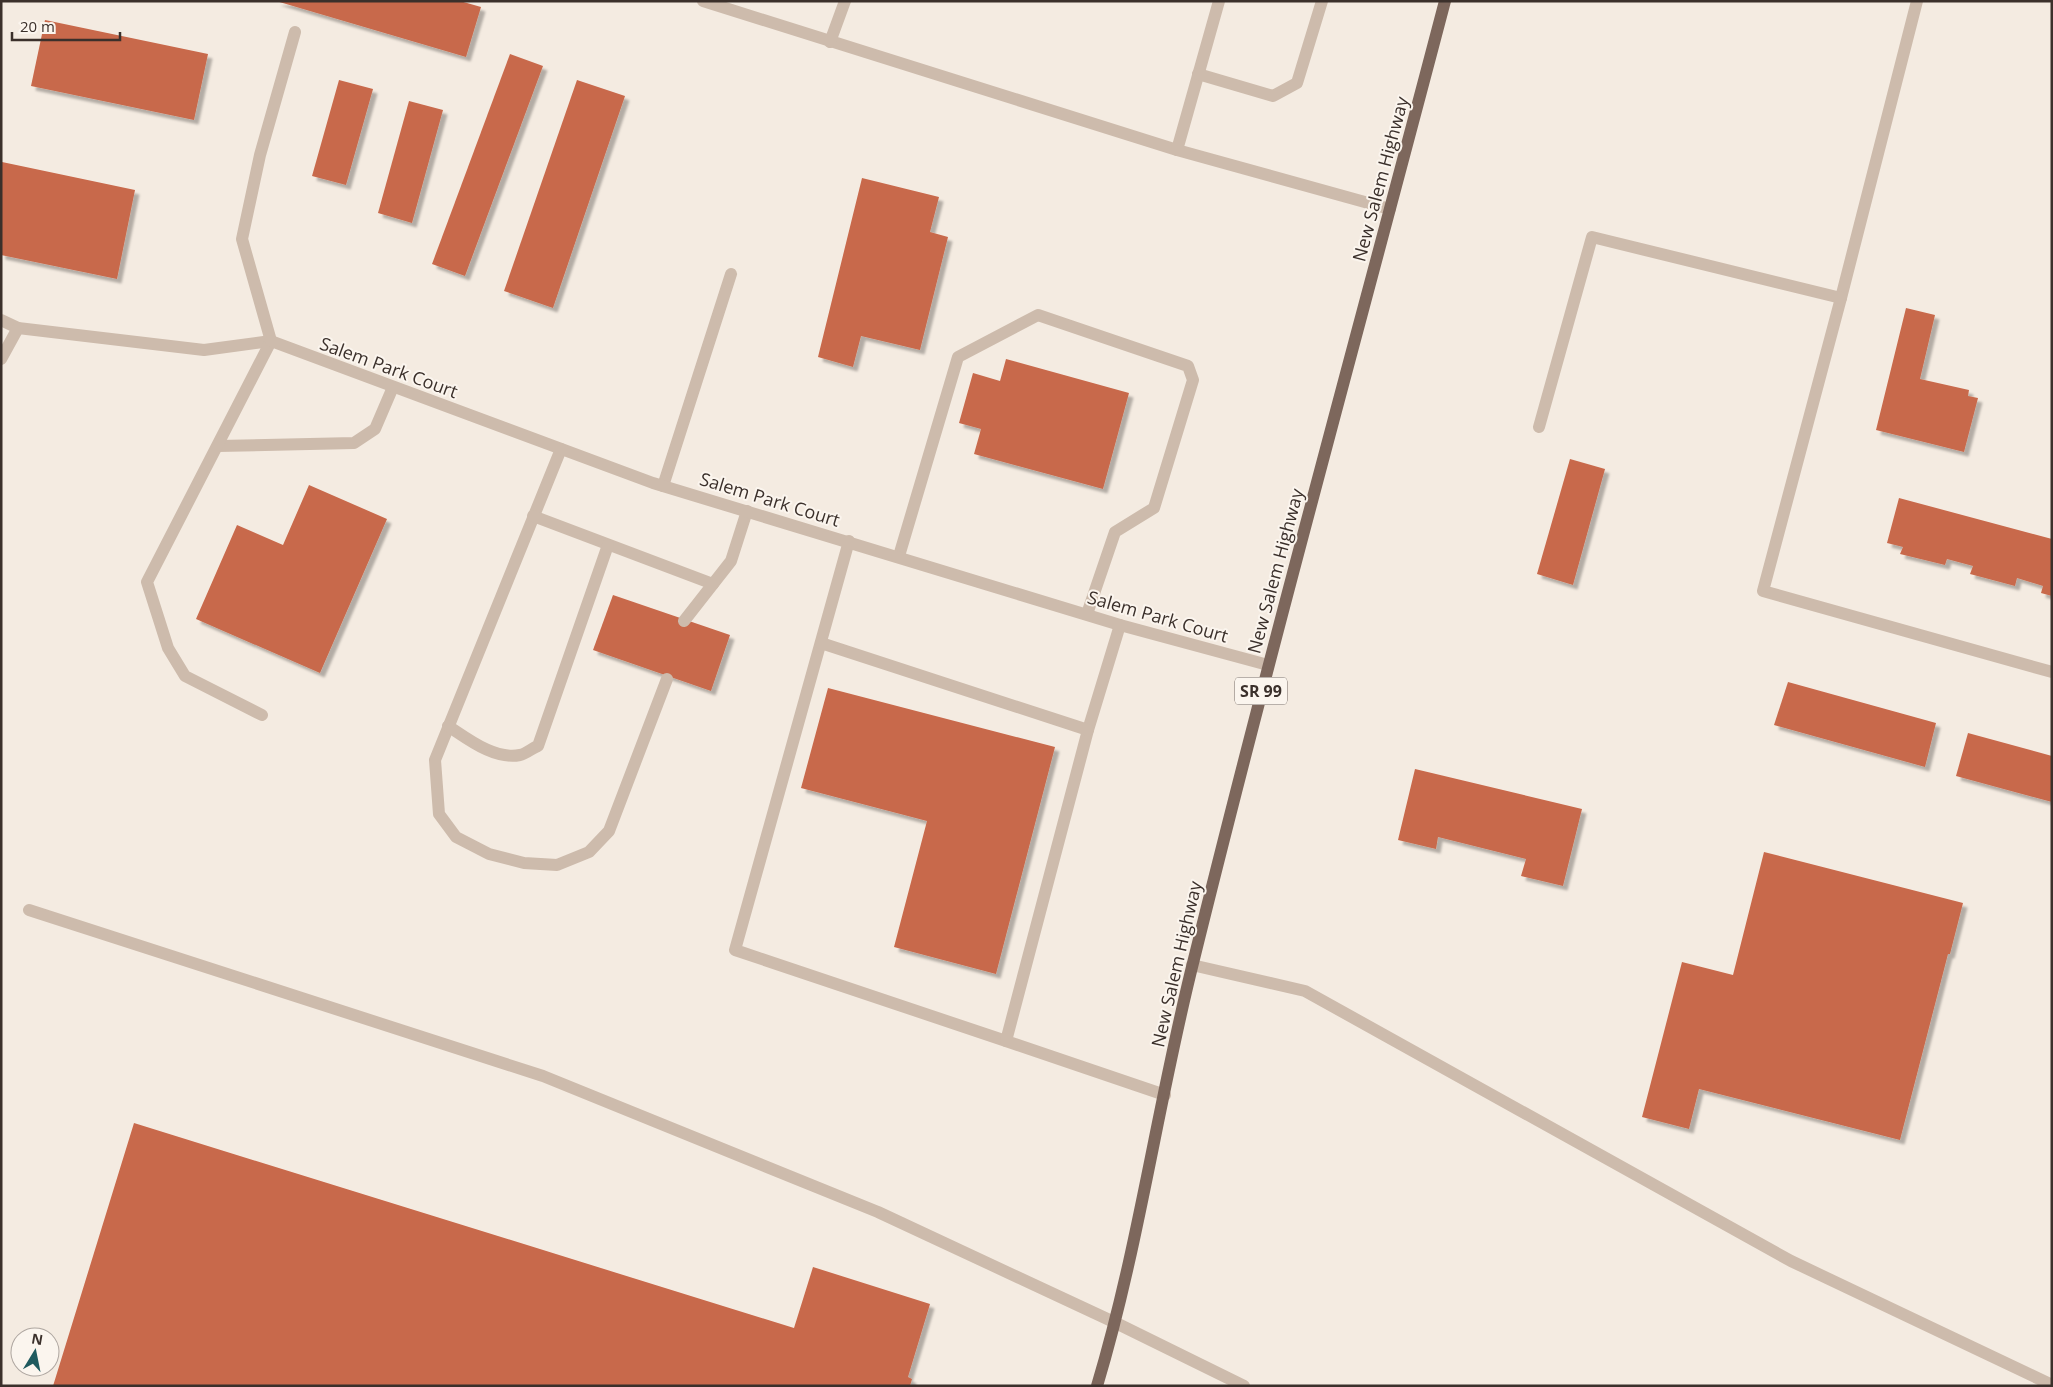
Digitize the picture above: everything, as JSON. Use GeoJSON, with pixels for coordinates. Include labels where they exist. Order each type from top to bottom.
{"type":"FeatureCollection","features":[{"type":"Feature","properties":{"kind":"main road","name":"New Salem Highway"},"geometry":{"type":"LineString","coordinates":[[1097,1386],[1116,1323],[1192,965],[1268,665],[1444,1]]}},
{"type":"Feature","properties":{"kind":"street"},"geometry":{"type":"LineString","coordinates":[[703,1],[1177,150],[1390,209]]}},
{"type":"Feature","properties":{"kind":"street"},"geometry":{"type":"LineString","coordinates":[[830,42],[845,1]]}},
{"type":"Feature","properties":{"kind":"street"},"geometry":{"type":"LineString","coordinates":[[1177,150],[1219,1]]}},
{"type":"Feature","properties":{"kind":"street"},"geometry":{"type":"LineString","coordinates":[[1198,74],[1273,96],[1297,83],[1322,1]]}},
{"type":"Feature","properties":{"kind":"street"},"geometry":{"type":"LineString","coordinates":[[1917,1],[1841,298],[1763,590],[2052,672]]}},
{"type":"Feature","properties":{"kind":"street"},"geometry":{"type":"LineString","coordinates":[[262,715],[185,676],[168,648],[147,582],[271,342],[242,239],[260,155],[296,32]]}},
{"type":"Feature","properties":{"kind":"street"},"geometry":{"type":"LineString","coordinates":[[1539,427],[1592,237],[1841,298]]}},
{"type":"Feature","properties":{"kind":"street"},"geometry":{"type":"LineString","coordinates":[[663,486],[731,274]]}},
{"type":"Feature","properties":{"kind":"street"},"geometry":{"type":"LineString","coordinates":[[899,556],[958,356],[1038,315],[1188,366],[1193,380],[1154,508],[1115,532],[1086,614]]}},
{"type":"Feature","properties":{"kind":"street"},"geometry":{"type":"LineString","coordinates":[[1,320],[18,328],[204,350],[271,342]]}},
{"type":"Feature","properties":{"kind":"street"},"geometry":{"type":"LineString","coordinates":[[1,359],[18,328]]}},
{"type":"Feature","properties":{"kind":"street","name":"Salem Park Court"},"geometry":{"type":"LineString","coordinates":[[271,342],[663,486],[899,556],[1120,625],[1268,665]]}},
{"type":"Feature","properties":{"kind":"street"},"geometry":{"type":"LineString","coordinates":[[218,446],[354,444],[375,429],[392,386]]}},
{"type":"Feature","properties":{"kind":"street"},"geometry":{"type":"LineString","coordinates":[[561,449],[435,760],[439,814],[456,837],[489,854],[524,863],[558,865],[589,852],[609,831],[667,679]]}},
{"type":"Feature","properties":{"kind":"street"},"geometry":{"type":"LineString","coordinates":[[684,621],[730,561],[747,511]]}},
{"type":"Feature","properties":{"kind":"street"},"geometry":{"type":"LineString","coordinates":[[533,516],[713,584]]}},
{"type":"Feature","properties":{"kind":"street"},"geometry":{"type":"LineString","coordinates":[[849,541],[735,950],[1165,1095]]}},
{"type":"Feature","properties":{"kind":"street"},"geometry":{"type":"LineString","coordinates":[[448,726],[476,744],[502,754],[521,755],[538,746],[608,544]]}},
{"type":"Feature","properties":{"kind":"street"},"geometry":{"type":"LineString","coordinates":[[1006,1041],[1088,730],[1120,625]]}},
{"type":"Feature","properties":{"kind":"street"},"geometry":{"type":"LineString","coordinates":[[821,643],[1088,730]]}},
{"type":"Feature","properties":{"kind":"street"},"geometry":{"type":"LineString","coordinates":[[29,910],[543,1076],[878,1212],[1116,1323],[1244,1386]]}},
{"type":"Feature","properties":{"kind":"street"},"geometry":{"type":"LineString","coordinates":[[1192,965],[1305,991],[1791,1261],[2052,1385]]}},
{"type":"Feature","properties":{"kind":"building"},"geometry":{"type":"Polygon","coordinates":[[[276,1],[460,1],[481,7],[466,57],[276,1]]]}},
{"type":"Feature","properties":{"kind":"building"},"geometry":{"type":"Polygon","coordinates":[[[45,20],[208,54],[194,120],[31,86],[45,20]]]}},
{"type":"Feature","properties":{"kind":"building"},"geometry":{"type":"Polygon","coordinates":[[[510,54],[543,66],[465,276],[432,264],[510,54]]]}},
{"type":"Feature","properties":{"kind":"building"},"geometry":{"type":"Polygon","coordinates":[[[339,80],[373,89],[346,185],[312,176],[339,80]]]}},
{"type":"Feature","properties":{"kind":"building"},"geometry":{"type":"Polygon","coordinates":[[[577,80],[625,96],[553,308],[504,291],[577,80]]]}},
{"type":"Feature","properties":{"kind":"building"},"geometry":{"type":"Polygon","coordinates":[[[409,101],[443,110],[412,223],[378,213],[409,101]]]}},
{"type":"Feature","properties":{"kind":"building"},"geometry":{"type":"Polygon","coordinates":[[[2,162],[135,190],[117,279],[1,255],[2,162]]]}},
{"type":"Feature","properties":{"kind":"building"},"geometry":{"type":"Polygon","coordinates":[[[862,178],[939,197],[930,232],[948,237],[920,350],[861,336],[853,367],[818,357],[862,178]]]}},
{"type":"Feature","properties":{"kind":"building"},"geometry":{"type":"Polygon","coordinates":[[[1906,308],[1935,315],[1920,379],[1969,390],[1968,396],[1978,398],[1964,452],[1876,430],[1906,308]]]}},
{"type":"Feature","properties":{"kind":"building"},"geometry":{"type":"Polygon","coordinates":[[[1006,359],[1129,393],[1103,489],[974,454],[981,429],[959,423],[973,373],[1000,381],[1006,359]]]}},
{"type":"Feature","properties":{"kind":"building"},"geometry":{"type":"Polygon","coordinates":[[[1570,459],[1605,469],[1573,585],[1537,574],[1570,459]]]}},
{"type":"Feature","properties":{"kind":"building"},"geometry":{"type":"Polygon","coordinates":[[[309,485],[387,519],[320,673],[196,619],[237,525],[283,545],[309,485]]]}},
{"type":"Feature","properties":{"kind":"building"},"geometry":{"type":"Polygon","coordinates":[[[1899,498],[2052,539],[2052,596],[2041,593],[2043,586],[2017,578],[2015,586],[1970,574],[1973,566],[1947,559],[1945,565],[1900,554],[1903,547],[1887,543],[1899,498]]]}},
{"type":"Feature","properties":{"kind":"building"},"geometry":{"type":"Polygon","coordinates":[[[613,595],[730,635],[711,691],[593,650],[613,595]]]}},
{"type":"Feature","properties":{"kind":"building"},"geometry":{"type":"Polygon","coordinates":[[[1788,682],[1936,723],[1925,767],[1774,725],[1788,682]]]}},
{"type":"Feature","properties":{"kind":"building"},"geometry":{"type":"Polygon","coordinates":[[[828,688],[1055,747],[996,974],[894,947],[927,821],[801,788],[828,688]]]}},
{"type":"Feature","properties":{"kind":"building"},"geometry":{"type":"Polygon","coordinates":[[[1968,733],[2052,756],[2052,802],[1956,776],[1968,733]]]}},
{"type":"Feature","properties":{"kind":"building"},"geometry":{"type":"Polygon","coordinates":[[[1415,769],[1582,809],[1563,886],[1521,876],[1526,859],[1438,837],[1436,849],[1398,840],[1415,769]]]}},
{"type":"Feature","properties":{"kind":"building"},"geometry":{"type":"Polygon","coordinates":[[[1764,852],[1963,903],[1900,1140],[1699,1089],[1689,1129],[1642,1117],[1682,962],[1733,975],[1764,852]]]}},
{"type":"Feature","properties":{"kind":"building"},"geometry":{"type":"Polygon","coordinates":[[[134,1123],[794,1328],[813,1267],[930,1304],[908,1377],[912,1379],[910,1386],[53,1386],[56,1377],[60,1377],[60,1363],[134,1123]]]}}]}
